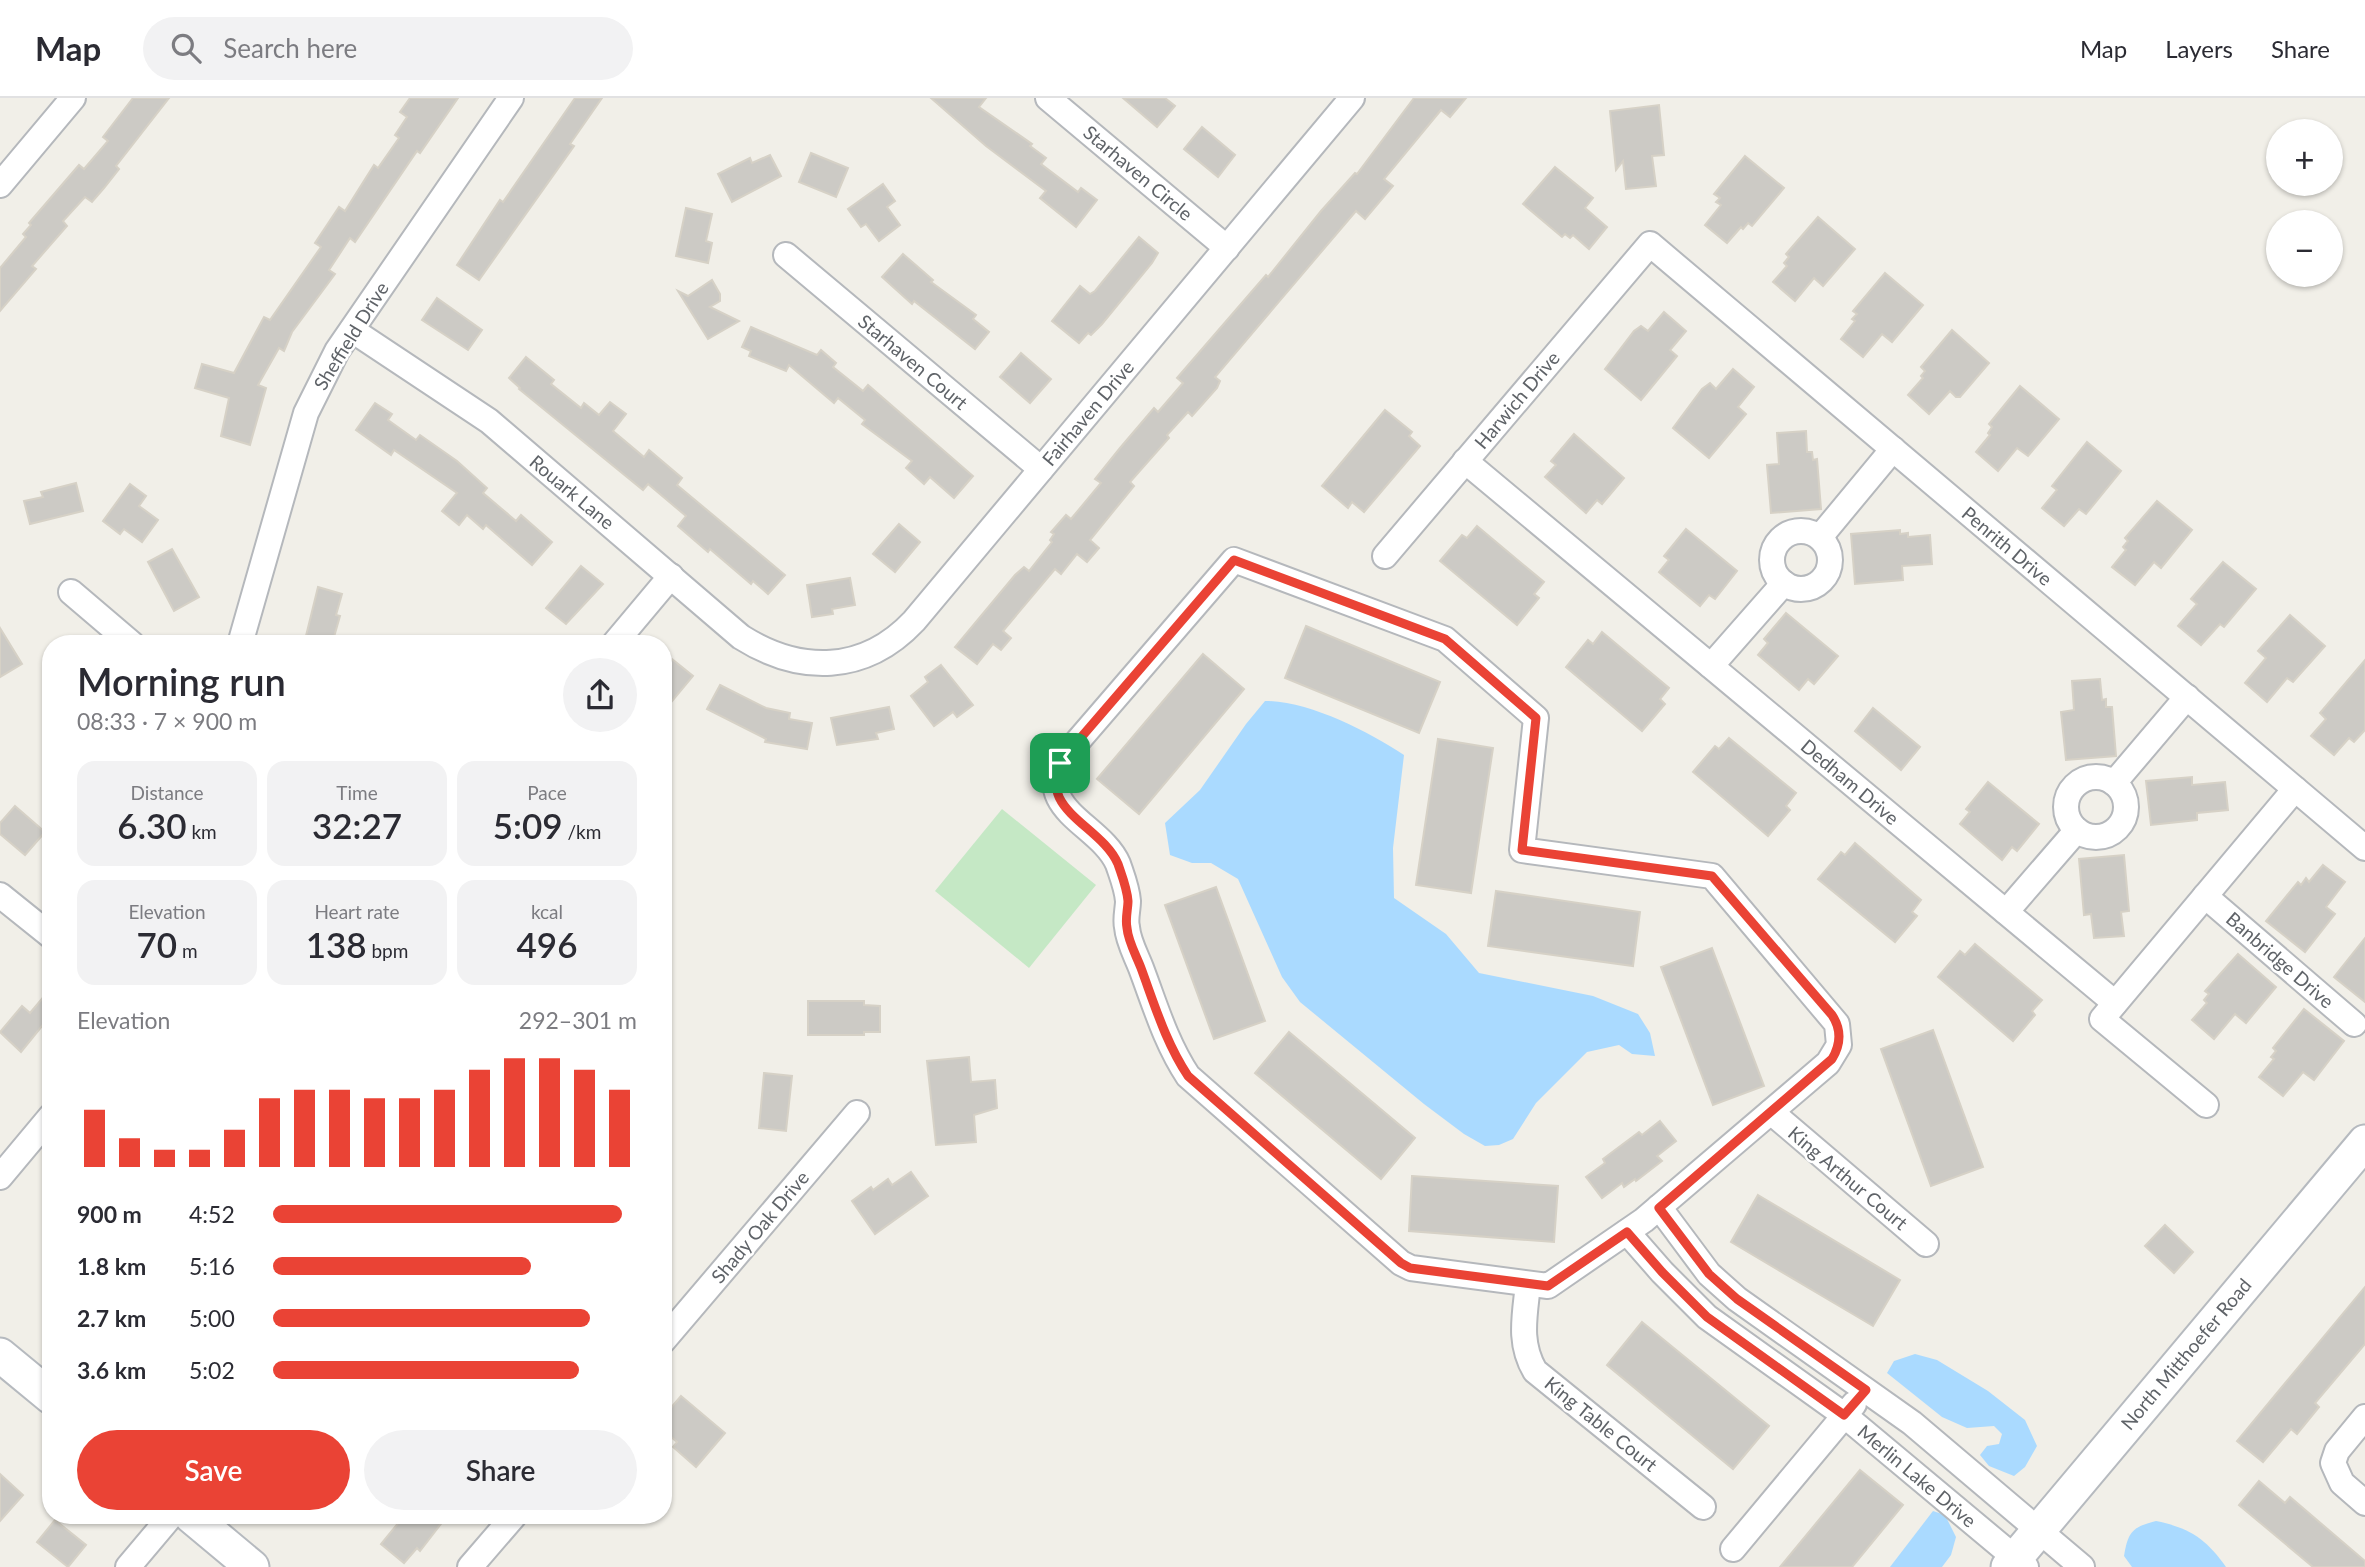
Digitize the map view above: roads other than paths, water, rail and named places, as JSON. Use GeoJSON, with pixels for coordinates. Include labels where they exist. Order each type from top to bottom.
{"type":"FeatureCollection","features":[{"type":"Feature","properties":{"kind":"main road","name":"North Mitthoefer Road"},"geometry":{"type":"LineString","coordinates":[[2016,1564],[2039,1530],[2365,1142]]}},
{"type":"Feature","properties":{"kind":"main road"},"geometry":{"type":"LineString","coordinates":[[2,1359],[42,1390]]}},
{"type":"Feature","properties":{"kind":"main road"},"geometry":{"type":"LineString","coordinates":[[201,1524],[252,1567]]}},
{"type":"Feature","properties":{"kind":"street"},"geometry":{"type":"LineString","coordinates":[[0,185],[73,98]]}},
{"type":"Feature","properties":{"kind":"street","name":"Sheffield Drive"},"geometry":{"type":"LineString","coordinates":[[243,635],[306,413],[330,363],[511,98]]}},
{"type":"Feature","properties":{"kind":"street","name":"Starhaven Circle"},"geometry":{"type":"LineString","coordinates":[[1048,98],[1227,248]]}},
{"type":"Feature","properties":{"kind":"street","name":"Fairhaven Drive"},"geometry":{"type":"LineString","coordinates":[[787,660],[839,663],[872,652],[901,634],[1352,98]]}},
{"type":"Feature","properties":{"kind":"street","name":"Penrith Drive"},"geometry":{"type":"LineString","coordinates":[[1650,244],[2365,848]]}},
{"type":"Feature","properties":{"kind":"street","name":"Harwich Drive"},"geometry":{"type":"LineString","coordinates":[[1385,556],[1650,244]]}},
{"type":"Feature","properties":{"kind":"street","name":"Starhaven Court"},"geometry":{"type":"LineString","coordinates":[[786,255],[1041,470]]}},
{"type":"Feature","properties":{"kind":"street","name":"Rouark Lane"},"geometry":{"type":"LineString","coordinates":[[352,330],[489,421],[741,637],[787,660]]}},
{"type":"Feature","properties":{"kind":"street"},"geometry":{"type":"LineString","coordinates":[[1820,537],[1893,449]]}},
{"type":"Feature","properties":{"kind":"street","name":"Dedham Drive"},"geometry":{"type":"LineString","coordinates":[[1465,461],[2115,1003]]}},
{"type":"Feature","properties":{"kind":"street"},"geometry":{"type":"LineString","coordinates":[[1801,530],[1820,537],[1830,553],[1830,562],[1823,580],[1806,589],[1797,589],[1784,583],[1774,572],[1771,562],[1776,543],[1791,531],[1801,530]]}},
{"type":"Feature","properties":{"kind":"street"},"geometry":{"type":"LineString","coordinates":[[1234,560],[1445,639],[1536,718],[1522,850],[1712,876],[1832,1015],[1840,1034],[1834,1056],[1771,1112],[1643,1220],[1548,1286],[1410,1268],[1401,1263],[1188,1076],[1171,1051],[1128,936],[1126,890],[1117,862],[1100,839],[1060,803],[1056,784],[1060,763],[1234,560]]}},
{"type":"Feature","properties":{"kind":"street"},"geometry":{"type":"LineString","coordinates":[[622,635],[671,576]]}},
{"type":"Feature","properties":{"kind":"street"},"geometry":{"type":"LineString","coordinates":[[1711,666],[1784,583]]}},
{"type":"Feature","properties":{"kind":"street"},"geometry":{"type":"LineString","coordinates":[[71,592],[121,635]]}},
{"type":"Feature","properties":{"kind":"street"},"geometry":{"type":"LineString","coordinates":[[2114,783],[2187,698]]}},
{"type":"Feature","properties":{"kind":"street"},"geometry":{"type":"LineString","coordinates":[[2094,777],[2114,783],[2125,798],[2126,808],[2120,825],[2113,832],[2095,837],[2077,830],[2067,813],[2066,803],[2076,785],[2094,777]]}},
{"type":"Feature","properties":{"kind":"street"},"geometry":{"type":"LineString","coordinates":[[2206,1105],[2102,1019],[2295,789]]}},
{"type":"Feature","properties":{"kind":"street"},"geometry":{"type":"LineString","coordinates":[[2006,912],[2077,830]]}},
{"type":"Feature","properties":{"kind":"street"},"geometry":{"type":"LineString","coordinates":[[0,895],[42,929]]}},
{"type":"Feature","properties":{"kind":"street","name":"Banbridge Drive"},"geometry":{"type":"LineString","coordinates":[[2205,896],[2354,1024]]}},
{"type":"Feature","properties":{"kind":"street","name":"Shady Oak Drive"},"geometry":{"type":"LineString","coordinates":[[672,1329],[858,1112]]}},
{"type":"Feature","properties":{"kind":"street","name":"King Arthur Court"},"geometry":{"type":"LineString","coordinates":[[1771,1112],[1926,1244]]}},
{"type":"Feature","properties":{"kind":"street"},"geometry":{"type":"LineString","coordinates":[[0,1177],[42,1127]]}},
{"type":"Feature","properties":{"kind":"street","name":"Merlin Lake Drive"},"geometry":{"type":"LineString","coordinates":[[1643,1220],[1737,1299],[1912,1423],[2082,1567]]}},
{"type":"Feature","properties":{"kind":"street","name":"Merlin Lake Drive"},"geometry":{"type":"LineString","coordinates":[[1643,1220],[1662,1272],[1707,1317],[1844,1415],[2016,1564]]}},
{"type":"Feature","properties":{"kind":"street","name":"King Table Court"},"geometry":{"type":"LineString","coordinates":[[1528,1284],[1523,1336],[1527,1357],[1535,1371],[1703,1507]]}},
{"type":"Feature","properties":{"kind":"street"},"geometry":{"type":"LineString","coordinates":[[1733,1549],[1866,1390]]}},
{"type":"Feature","properties":{"kind":"street"},"geometry":{"type":"LineString","coordinates":[[2365,1417],[2337,1451],[2333,1463],[2342,1483],[2365,1503]]}},
{"type":"Feature","properties":{"kind":"street"},"geometry":{"type":"LineString","coordinates":[[128,1567],[165,1524]]}},
{"type":"Feature","properties":{"kind":"street"},"geometry":{"type":"LineString","coordinates":[[470,1567],[507,1524]]}},
{"type":"Feature","properties":{"kind":"water"},"geometry":{"type":"Polygon","coordinates":[[[1265,701],[1282,702],[1319,712],[1373,736],[1404,755],[1393,848],[1394,898],[1446,934],[1479,973],[1593,996],[1638,1014],[1650,1033],[1655,1056],[1632,1054],[1619,1045],[1587,1052],[1536,1103],[1513,1139],[1499,1145],[1485,1146],[1424,1104],[1300,1002],[1282,977],[1238,879],[1211,863],[1192,863],[1170,855],[1165,823],[1200,790],[1265,701]]]}},
{"type":"Feature","properties":{"kind":"water"},"geometry":{"type":"Polygon","coordinates":[[[1915,1354],[1937,1360],[1988,1391],[2025,1420],[2037,1446],[2025,1467],[2014,1476],[1989,1466],[1980,1455],[1987,1446],[1999,1444],[2002,1434],[1994,1426],[1967,1428],[1942,1417],[1887,1373],[1894,1361],[1915,1354]]]}},
{"type":"Feature","properties":{"kind":"water"},"geometry":{"type":"Polygon","coordinates":[[[1933,1511],[1945,1515],[1956,1537],[1951,1555],[1942,1567],[1890,1567],[1933,1511]]]}},
{"type":"Feature","properties":{"kind":"water"},"geometry":{"type":"Polygon","coordinates":[[[2156,1521],[2178,1527],[2196,1536],[2226,1567],[2132,1567],[2124,1556],[2127,1541],[2136,1528],[2156,1521]]]}}]}
